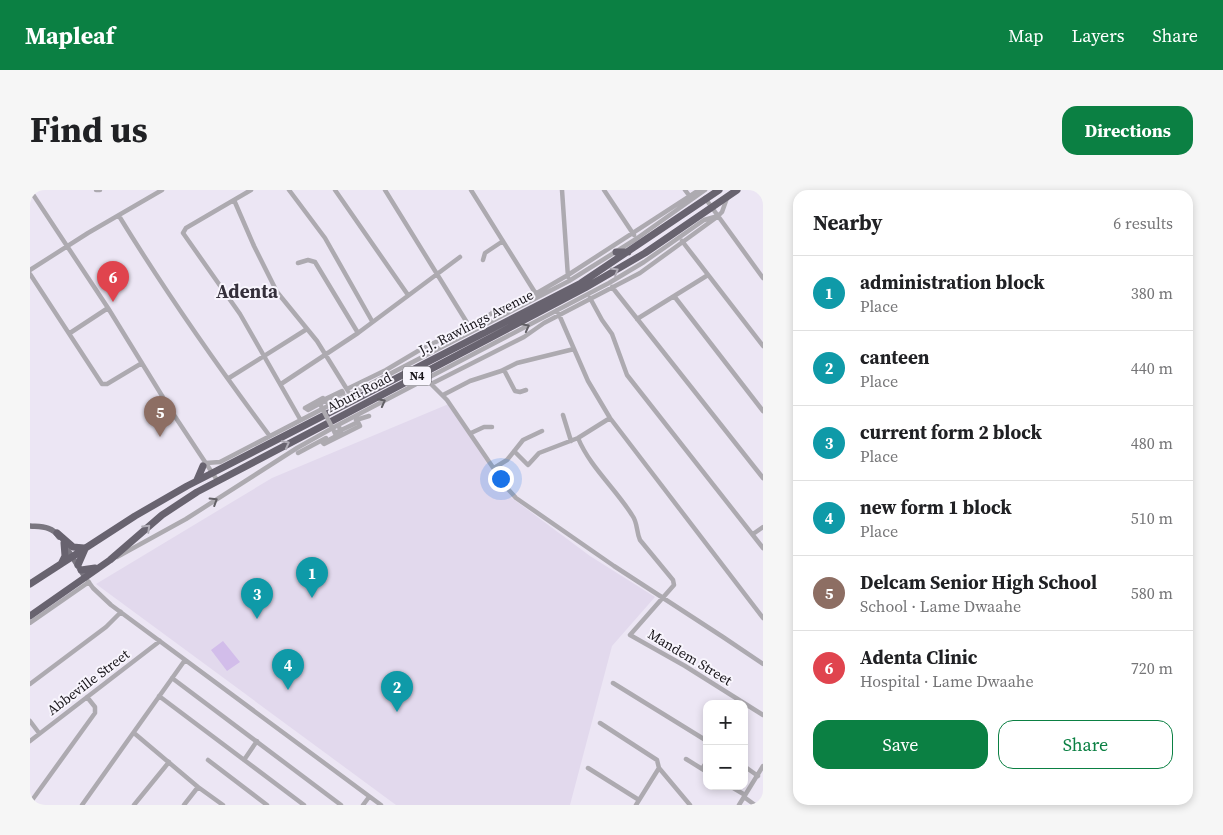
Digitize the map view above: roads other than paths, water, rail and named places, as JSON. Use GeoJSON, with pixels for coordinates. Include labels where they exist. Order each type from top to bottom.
{"type":"FeatureCollection","features":[{"type":"Feature","properties":{"kind":"highway","name":"J.J. Rawlings Avenue"},"geometry":{"type":"LineString","coordinates":[[210,473],[286,430],[460,341],[581,282],[708,202],[718,190]]}},
{"type":"Feature","properties":{"kind":"highway","name":"Aburi Road"},"geometry":{"type":"LineString","coordinates":[[30,616],[87,580],[169,510],[215,481],[416,380],[592,285],[664,240],[708,202],[737,190]]}},
{"type":"Feature","properties":{"kind":"highway"},"geometry":{"type":"LineString","coordinates":[[656,254],[664,240]]}},
{"type":"Feature","properties":{"kind":"highway"},"geometry":{"type":"LineString","coordinates":[[616,252],[628,252]]}},
{"type":"Feature","properties":{"kind":"highway"},"geometry":{"type":"LineString","coordinates":[[197,480],[205,464]]}},
{"type":"Feature","properties":{"kind":"highway","name":"N4"},"geometry":{"type":"LineString","coordinates":[[30,584],[135,516],[210,473]]}},
{"type":"Feature","properties":{"kind":"highway"},"geometry":{"type":"LineString","coordinates":[[57,533],[73,547],[87,547]]}},
{"type":"Feature","properties":{"kind":"highway"},"geometry":{"type":"LineString","coordinates":[[58,565],[65,556],[64,543]]}},
{"type":"Feature","properties":{"kind":"highway"},"geometry":{"type":"LineString","coordinates":[[87,547],[80,558],[79,567],[100,567]]}},
{"type":"Feature","properties":{"kind":"main road"},"geometry":{"type":"LineString","coordinates":[[30,526],[47,528],[57,533],[87,580]]}},
{"type":"Feature","properties":{"kind":"street"},"geometry":{"type":"LineString","coordinates":[[30,190],[108,308],[215,481]]}},
{"type":"Feature","properties":{"kind":"street"},"geometry":{"type":"LineString","coordinates":[[30,270],[66,246],[162,190]]}},
{"type":"Feature","properties":{"kind":"street"},"geometry":{"type":"LineString","coordinates":[[251,190],[186,228],[183,233],[240,314],[300,419]]}},
{"type":"Feature","properties":{"kind":"street"},"geometry":{"type":"LineString","coordinates":[[289,190],[325,238],[372,321]]}},
{"type":"Feature","properties":{"kind":"street"},"geometry":{"type":"LineString","coordinates":[[334,190],[408,295]]}},
{"type":"Feature","properties":{"kind":"street"},"geometry":{"type":"LineString","coordinates":[[385,190],[471,329]]}},
{"type":"Feature","properties":{"kind":"street"},"geometry":{"type":"LineString","coordinates":[[471,190],[537,295]]}},
{"type":"Feature","properties":{"kind":"street"},"geometry":{"type":"LineString","coordinates":[[562,190],[568,278]]}},
{"type":"Feature","properties":{"kind":"street"},"geometry":{"type":"LineString","coordinates":[[604,190],[634,236]]}},
{"type":"Feature","properties":{"kind":"street"},"geometry":{"type":"LineString","coordinates":[[685,190],[691,198]]}},
{"type":"Feature","properties":{"kind":"street"},"geometry":{"type":"LineString","coordinates":[[691,198],[699,190]]}},
{"type":"Feature","properties":{"kind":"street"},"geometry":{"type":"LineString","coordinates":[[568,278],[705,190]]}},
{"type":"Feature","properties":{"kind":"street"},"geometry":{"type":"LineString","coordinates":[[430,384],[524,337],[588,294],[610,283],[681,240],[722,212],[726,193]]}},
{"type":"Feature","properties":{"kind":"street"},"geometry":{"type":"LineString","coordinates":[[234,200],[277,292],[326,355],[350,394]]}},
{"type":"Feature","properties":{"kind":"street"},"geometry":{"type":"LineString","coordinates":[[708,202],[763,278]]}},
{"type":"Feature","properties":{"kind":"street"},"geometry":{"type":"LineString","coordinates":[[119,216],[182,314],[269,435]]}},
{"type":"Feature","properties":{"kind":"street"},"geometry":{"type":"LineString","coordinates":[[460,341],[471,329],[492,313],[537,295],[616,252],[634,236]]}},
{"type":"Feature","properties":{"kind":"street"},"geometry":{"type":"LineString","coordinates":[[681,240],[763,346]]}},
{"type":"Feature","properties":{"kind":"street"},"geometry":{"type":"LineString","coordinates":[[298,453],[331,436],[339,427],[416,380],[426,379],[558,313],[592,300],[640,273],[681,240]]}},
{"type":"Feature","properties":{"kind":"street"},"geometry":{"type":"LineString","coordinates":[[483,260],[485,253],[503,241]]}},
{"type":"Feature","properties":{"kind":"street"},"geometry":{"type":"LineString","coordinates":[[281,384],[358,333],[460,257]]}},
{"type":"Feature","properties":{"kind":"street"},"geometry":{"type":"LineString","coordinates":[[298,263],[308,260],[314,262],[358,333]]}},
{"type":"Feature","properties":{"kind":"street"},"geometry":{"type":"LineString","coordinates":[[30,274],[102,384],[107,384],[142,363]]}},
{"type":"Feature","properties":{"kind":"street"},"geometry":{"type":"LineString","coordinates":[[637,318],[708,275]]}},
{"type":"Feature","properties":{"kind":"street"},"geometry":{"type":"LineString","coordinates":[[610,283],[763,478]]}},
{"type":"Feature","properties":{"kind":"street"},"geometry":{"type":"LineString","coordinates":[[588,294],[612,334],[627,375],[763,548]]}},
{"type":"Feature","properties":{"kind":"street"},"geometry":{"type":"LineString","coordinates":[[674,296],[763,411]]}},
{"type":"Feature","properties":{"kind":"street"},"geometry":{"type":"LineString","coordinates":[[70,333],[108,308]]}},
{"type":"Feature","properties":{"kind":"street"},"geometry":{"type":"LineString","coordinates":[[558,313],[588,381],[610,418],[763,618]]}},
{"type":"Feature","properties":{"kind":"street"},"geometry":{"type":"LineString","coordinates":[[229,378],[307,329]]}},
{"type":"Feature","properties":{"kind":"street"},"geometry":{"type":"LineString","coordinates":[[347,389],[386,370],[415,352],[471,329]]}},
{"type":"Feature","properties":{"kind":"street"},"geometry":{"type":"LineString","coordinates":[[443,395],[470,381],[517,364],[574,349]]}},
{"type":"Feature","properties":{"kind":"street"},"geometry":{"type":"LineString","coordinates":[[504,370],[515,391],[526,390]]}},
{"type":"Feature","properties":{"kind":"street"},"geometry":{"type":"LineString","coordinates":[[426,379],[443,395],[516,498],[614,566],[763,664]]}},
{"type":"Feature","properties":{"kind":"street"},"geometry":{"type":"LineString","coordinates":[[205,464],[220,462],[269,435],[286,430],[300,419],[350,394],[368,389]]}},
{"type":"Feature","properties":{"kind":"street"},"geometry":{"type":"LineString","coordinates":[[329,405],[323,398],[305,408],[308,410],[318,404],[322,402],[329,399],[336,396],[342,393],[342,391],[337,393],[328,398],[320,402],[335,433],[343,429],[350,425],[358,422],[360,426],[324,444],[342,432],[339,427]]}},
{"type":"Feature","properties":{"kind":"street"},"geometry":{"type":"LineString","coordinates":[[110,560],[128,552],[186,519],[297,448],[339,427],[369,416]]}},
{"type":"Feature","properties":{"kind":"street"},"geometry":{"type":"LineString","coordinates":[[563,416],[571,440]]}},
{"type":"Feature","properties":{"kind":"street"},"geometry":{"type":"LineString","coordinates":[[514,451],[528,465],[539,453],[578,438],[610,418]]}},
{"type":"Feature","properties":{"kind":"street"},"geometry":{"type":"LineString","coordinates":[[471,433],[484,427],[492,427]]}},
{"type":"Feature","properties":{"kind":"street"},"geometry":{"type":"LineString","coordinates":[[494,468],[506,460],[523,440],[542,431]]}},
{"type":"Feature","properties":{"kind":"street"},"geometry":{"type":"LineString","coordinates":[[578,438],[588,458],[608,480],[633,515],[640,540],[673,580],[674,585],[663,597]]}},
{"type":"Feature","properties":{"kind":"street"},"geometry":{"type":"LineString","coordinates":[[752,534],[763,527]]}},
{"type":"Feature","properties":{"kind":"street"},"geometry":{"type":"LineString","coordinates":[[30,622],[87,580],[105,600],[381,805]]}},
{"type":"Feature","properties":{"kind":"street","name":"Mandem Street"},"geometry":{"type":"LineString","coordinates":[[663,597],[630,635],[763,714]]}},
{"type":"Feature","properties":{"kind":"street"},"geometry":{"type":"LineString","coordinates":[[30,684],[106,627],[121,612]]}},
{"type":"Feature","properties":{"kind":"street","name":"Abbeville Street"},"geometry":{"type":"LineString","coordinates":[[30,741],[160,641]]}},
{"type":"Feature","properties":{"kind":"street"},"geometry":{"type":"LineString","coordinates":[[82,805],[185,660]]}},
{"type":"Feature","properties":{"kind":"street"},"geometry":{"type":"LineString","coordinates":[[172,678],[341,805]]}},
{"type":"Feature","properties":{"kind":"street"},"geometry":{"type":"LineString","coordinates":[[613,683],[703,739]]}},
{"type":"Feature","properties":{"kind":"street"},"geometry":{"type":"LineString","coordinates":[[159,696],[304,805]]}},
{"type":"Feature","properties":{"kind":"street"},"geometry":{"type":"LineString","coordinates":[[30,803],[95,713],[94,708],[86,697]]}},
{"type":"Feature","properties":{"kind":"street"},"geometry":{"type":"LineString","coordinates":[[30,721],[39,733]]}},
{"type":"Feature","properties":{"kind":"street"},"geometry":{"type":"LineString","coordinates":[[600,723],[656,760],[659,768],[690,805]]}},
{"type":"Feature","properties":{"kind":"street"},"geometry":{"type":"LineString","coordinates":[[134,733],[198,787],[223,805]]}},
{"type":"Feature","properties":{"kind":"street"},"geometry":{"type":"LineString","coordinates":[[244,760],[257,741]]}},
{"type":"Feature","properties":{"kind":"street"},"geometry":{"type":"LineString","coordinates":[[686,759],[703,770]]}},
{"type":"Feature","properties":{"kind":"street"},"geometry":{"type":"LineString","coordinates":[[208,760],[267,805]]}},
{"type":"Feature","properties":{"kind":"street"},"geometry":{"type":"LineString","coordinates":[[134,805],[169,762]]}},
{"type":"Feature","properties":{"kind":"street"},"geometry":{"type":"LineString","coordinates":[[740,805],[763,766]]}},
{"type":"Feature","properties":{"kind":"street"},"geometry":{"type":"LineString","coordinates":[[588,768],[637,803],[659,768]]}},
{"type":"Feature","properties":{"kind":"street"},"geometry":{"type":"LineString","coordinates":[[748,769],[758,776]]}},
{"type":"Feature","properties":{"kind":"street"},"geometry":{"type":"LineString","coordinates":[[184,805],[198,787]]}},
{"type":"Feature","properties":{"kind":"street"},"geometry":{"type":"LineString","coordinates":[[736,790],[755,805]]}},
{"type":"Feature","properties":{"kind":"street"},"geometry":{"type":"LineString","coordinates":[[362,805],[370,797]]}},
{"type":"Feature","properties":{"kind":"place","name":"Adenta Clinic"},"geometry":{"type":"Point","coordinates":[113,302]}},
{"type":"Feature","properties":{"kind":"place","name":"Delcam Senior High School"},"geometry":{"type":"Point","coordinates":[160,437]}},
{"type":"Feature","properties":{"kind":"place","name":"administration block"},"geometry":{"type":"Point","coordinates":[312,598]}},
{"type":"Feature","properties":{"kind":"place","name":"current form 2 block"},"geometry":{"type":"Point","coordinates":[257,619]}},
{"type":"Feature","properties":{"kind":"place","name":"new form 1 block"},"geometry":{"type":"Point","coordinates":[288,690]}},
{"type":"Feature","properties":{"kind":"place","name":"canteen"},"geometry":{"type":"Point","coordinates":[397,712]}},
{"type":"Feature","properties":{"kind":"district","name":"Adenta"},"geometry":{"type":"Point","coordinates":[247,291]}}]}
